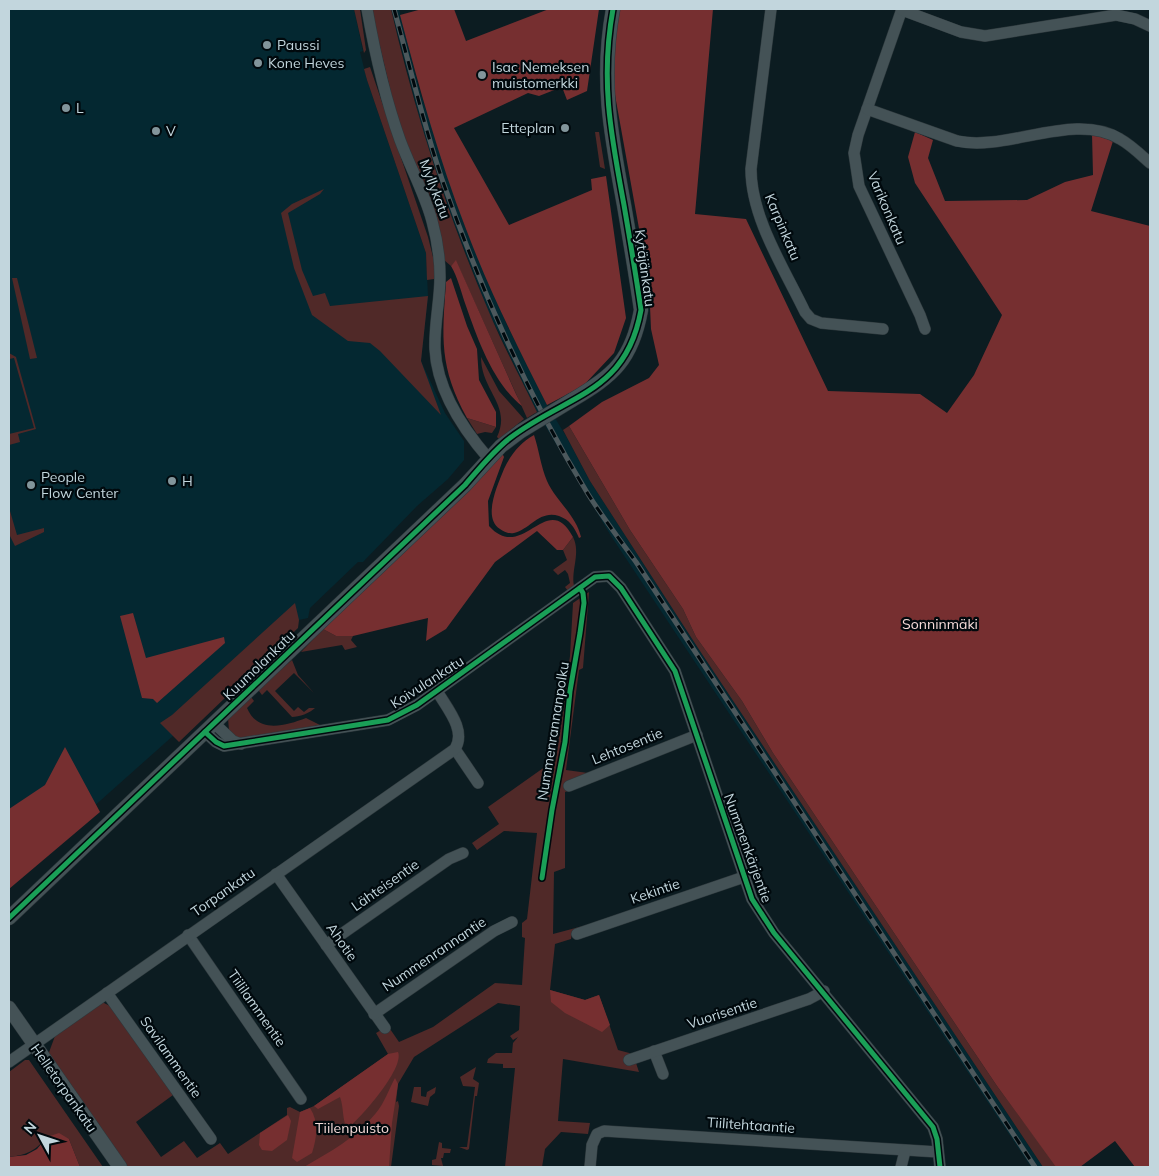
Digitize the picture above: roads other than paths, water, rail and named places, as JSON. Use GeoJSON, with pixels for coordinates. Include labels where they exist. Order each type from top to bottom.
{"type":"FeatureCollection","features":[{"type":"Feature","properties":{"kind":"street","name":"Myllykatu"},"geometry":{"type":"LineString","coordinates":[[367,9],[376,59],[391,114],[432,220],[440,278],[435,348],[442,385],[455,411],[474,441],[489,459]]}},
{"type":"Feature","properties":{"kind":"street","name":"Kytäjänkatu"},"geometry":{"type":"LineString","coordinates":[[489,459],[506,442],[521,431],[609,376],[620,365],[638,327],[641,310],[610,122],[606,45],[612,9]]}},
{"type":"Feature","properties":{"kind":"street","name":"Karpinkatu"},"geometry":{"type":"LineString","coordinates":[[771,9],[751,169],[751,190],[756,210],[805,312],[811,319],[821,324],[883,329]]}},
{"type":"Feature","properties":{"kind":"street"},"geometry":{"type":"LineString","coordinates":[[902,10],[960,32],[986,36],[1116,15],[1135,19],[1150,26]]}},
{"type":"Feature","properties":{"kind":"street","name":"Varikonkatu"},"geometry":{"type":"LineString","coordinates":[[902,10],[867,109],[854,153],[856,175],[864,198],[925,329]]}},
{"type":"Feature","properties":{"kind":"street"},"geometry":{"type":"LineString","coordinates":[[867,109],[970,144],[1001,142],[1076,129],[1098,131],[1120,139],[1150,163]]}},
{"type":"Feature","properties":{"kind":"street","name":"Kuumolankatu"},"geometry":{"type":"LineString","coordinates":[[9,918],[465,485],[489,459]]}},
{"type":"Feature","properties":{"kind":"street","name":"Koivulankatu"},"geometry":{"type":"LineString","coordinates":[[210,728],[241,744],[388,720],[407,711],[437,691],[595,577],[609,576]]}},
{"type":"Feature","properties":{"kind":"street","name":"Nummenkärjentie"},"geometry":{"type":"LineString","coordinates":[[609,576],[621,588],[675,671],[752,899],[774,933],[824,991],[933,1127],[937,1138],[940,1167]]}},
{"type":"Feature","properties":{"kind":"street"},"geometry":{"type":"LineString","coordinates":[[437,691],[458,728],[459,743],[455,749],[478,783]]}},
{"type":"Feature","properties":{"kind":"street","name":"Lehtosentie"},"geometry":{"type":"LineString","coordinates":[[569,786],[697,735]]}},
{"type":"Feature","properties":{"kind":"street","name":"Torpankatu"},"geometry":{"type":"LineString","coordinates":[[9,1062],[455,749]]}},
{"type":"Feature","properties":{"kind":"street","name":"Lähteisentie"},"geometry":{"type":"LineString","coordinates":[[326,945],[449,859],[463,853]]}},
{"type":"Feature","properties":{"kind":"street","name":"Ahotie"},"geometry":{"type":"LineString","coordinates":[[276,874],[384,1028]]}},
{"type":"Feature","properties":{"kind":"street","name":"Kekintie"},"geometry":{"type":"LineString","coordinates":[[577,934],[744,877]]}},
{"type":"Feature","properties":{"kind":"street","name":"Kuumolankatu"},"geometry":{"type":"LineString","coordinates":[[9,908],[42,886]]}},
{"type":"Feature","properties":{"kind":"street","name":"Nummenrannantie"},"geometry":{"type":"LineString","coordinates":[[374,1014],[494,931],[512,922]]}},
{"type":"Feature","properties":{"kind":"street","name":"Tiililammentie"},"geometry":{"type":"LineString","coordinates":[[188,935],[301,1099]]}},
{"type":"Feature","properties":{"kind":"street","name":"Vuorisentie"},"geometry":{"type":"LineString","coordinates":[[629,1060],[809,999],[824,991]]}},
{"type":"Feature","properties":{"kind":"street","name":"Savilammentie"},"geometry":{"type":"LineString","coordinates":[[107,993],[211,1139]]}},
{"type":"Feature","properties":{"kind":"street","name":"Helletorpankatu"},"geometry":{"type":"LineString","coordinates":[[9,1008],[120,1167]]}},
{"type":"Feature","properties":{"kind":"street"},"geometry":{"type":"LineString","coordinates":[[654,1051],[662,1074]]}},
{"type":"Feature","properties":{"kind":"street","name":"Tiilitehtaantie"},"geometry":{"type":"LineString","coordinates":[[590,1167],[592,1145],[597,1134],[604,1131],[938,1152]]}},
{"type":"Feature","properties":{"kind":"street"},"geometry":{"type":"LineString","coordinates":[[901,1167],[905,1151]]}},
{"type":"Feature","properties":{"kind":"railway"},"geometry":{"type":"LineString","coordinates":[[394,9],[442,179],[472,260],[525,380],[566,457],[594,503],[636,562],[1035,1167]]}},
{"type":"Feature","properties":{"kind":"place","name":"Paussi"},"geometry":{"type":"Point","coordinates":[267,45]}},
{"type":"Feature","properties":{"kind":"place","name":"Kone Heves"},"geometry":{"type":"Point","coordinates":[258,63]}},
{"type":"Feature","properties":{"kind":"place","name":"Isac Nemeksen muistomerkki"},"geometry":{"type":"Point","coordinates":[482,75]}},
{"type":"Feature","properties":{"kind":"place","name":"L"},"geometry":{"type":"Point","coordinates":[66,108]}},
{"type":"Feature","properties":{"kind":"place","name":"Etteplan"},"geometry":{"type":"Point","coordinates":[565,128]}},
{"type":"Feature","properties":{"kind":"place","name":"V"},"geometry":{"type":"Point","coordinates":[156,131]}},
{"type":"Feature","properties":{"kind":"place","name":"H"},"geometry":{"type":"Point","coordinates":[172,481]}},
{"type":"Feature","properties":{"kind":"place","name":"People Flow Center"},"geometry":{"type":"Point","coordinates":[31,485]}},
{"type":"Feature","properties":{"kind":"park label","name":"Sonninmäki"},"geometry":{"type":"Point","coordinates":[940,624]}},
{"type":"Feature","properties":{"kind":"park label","name":"Tiilenpuisto"},"geometry":{"type":"Point","coordinates":[352,1128]}}]}
